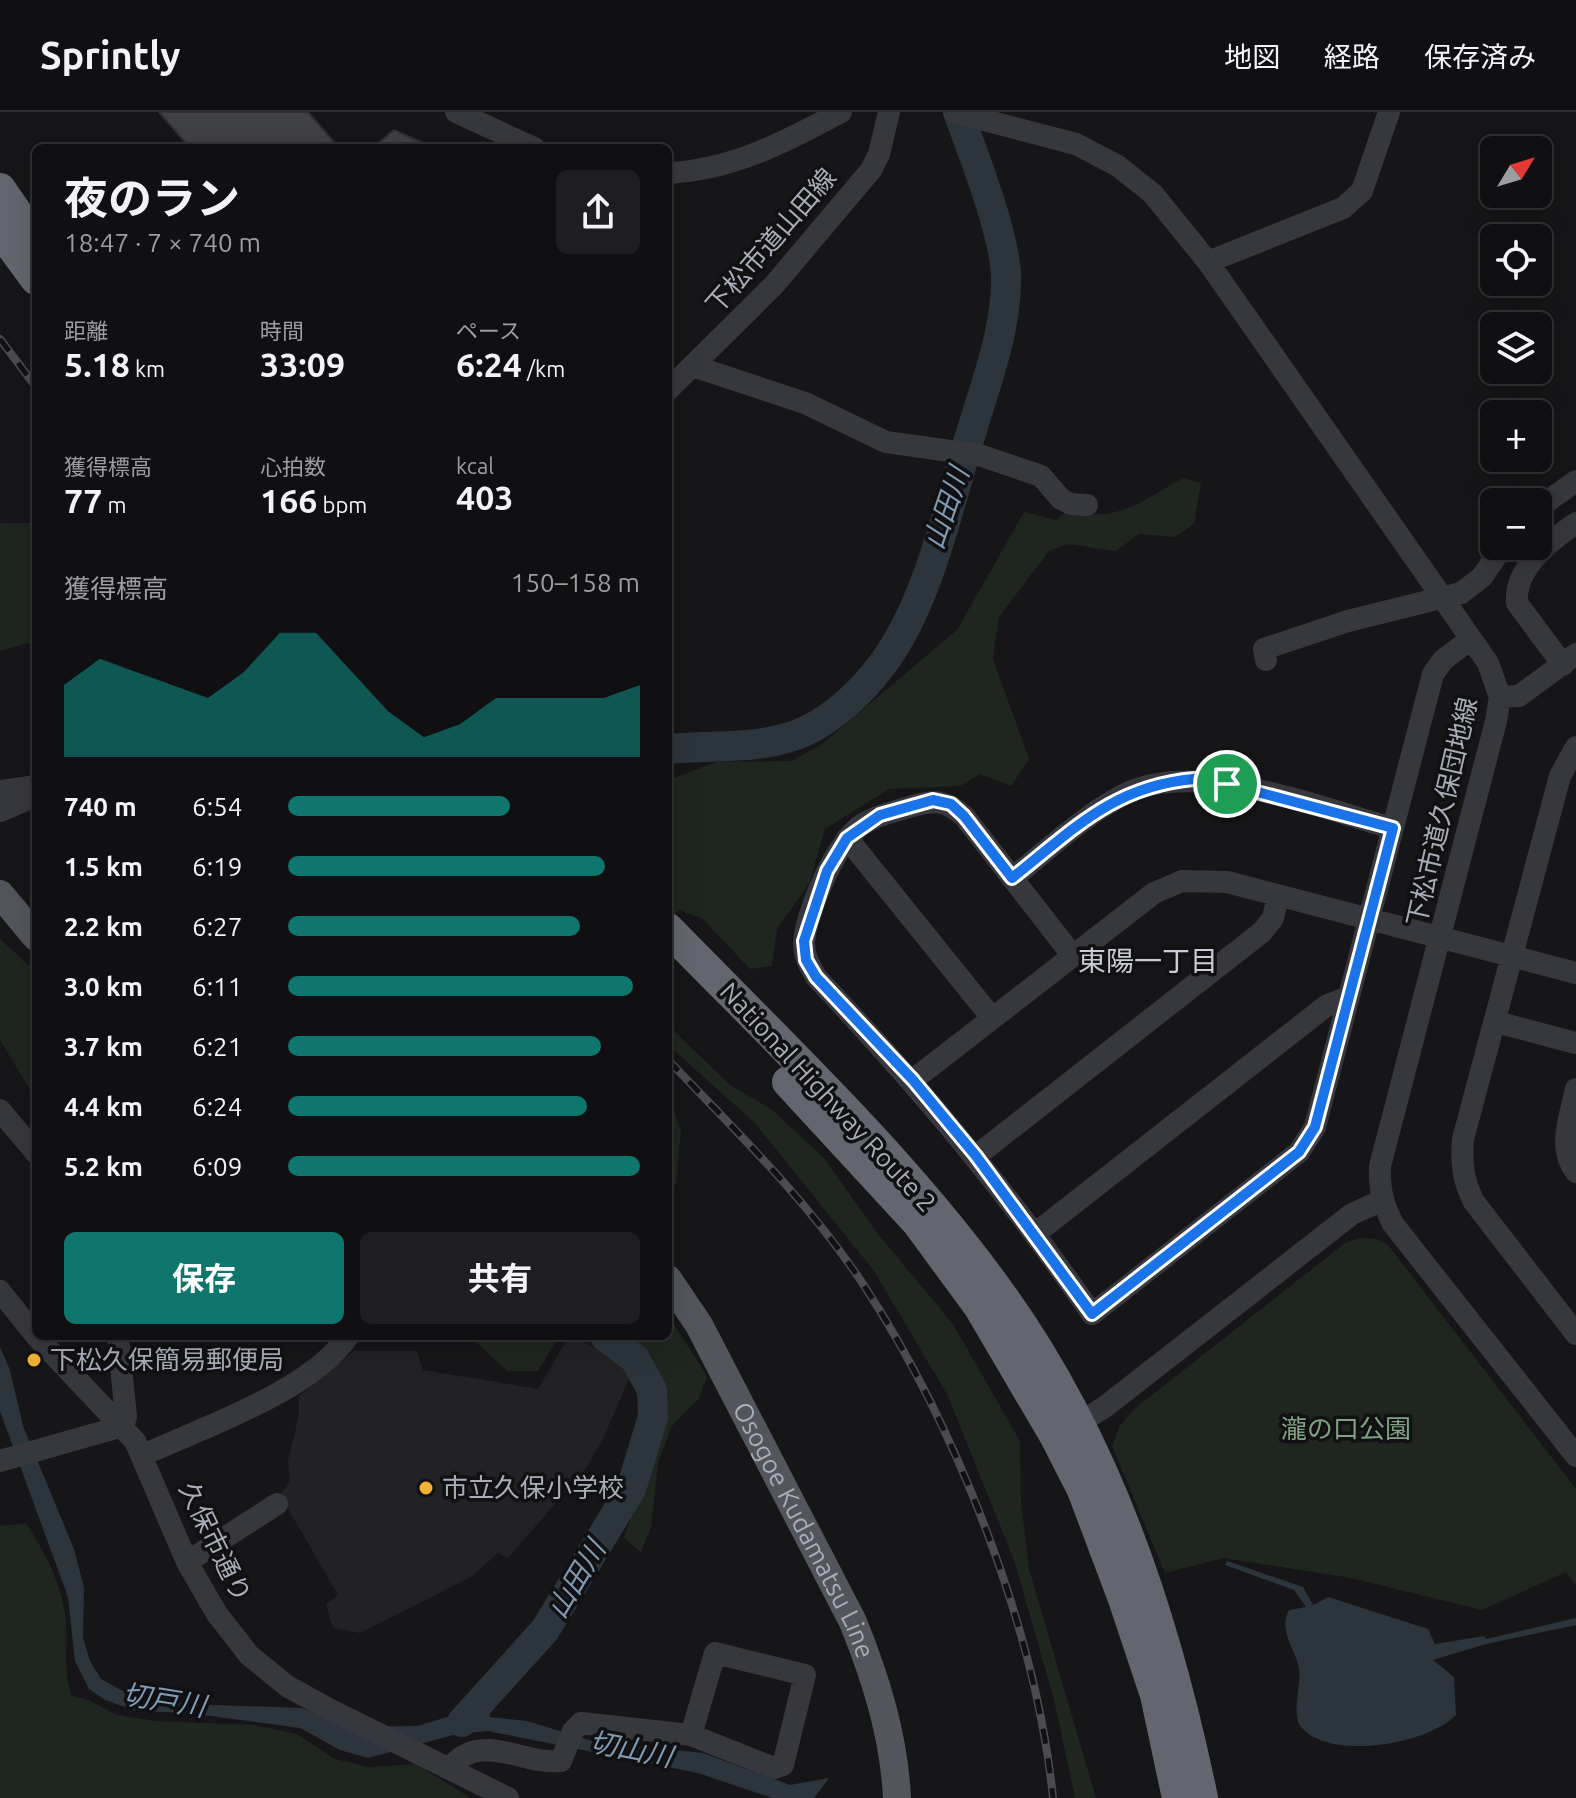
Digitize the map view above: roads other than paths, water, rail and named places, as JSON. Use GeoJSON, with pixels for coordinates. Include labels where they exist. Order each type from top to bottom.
{"type":"FeatureCollection","features":[{"type":"Feature","properties":{"kind":"highway"},"geometry":{"type":"LineString","coordinates":[[0,189],[32,235]]}},
{"type":"Feature","properties":{"kind":"highway"},"geometry":{"type":"LineString","coordinates":[[0,230],[32,274]]}},
{"type":"Feature","properties":{"kind":"highway","name":"National Highway Route 2"},"geometry":{"type":"LineString","coordinates":[[672,943],[918,1223],[1066,1431],[1105,1478],[1149,1590],[1179,1687],[1202,1798]]}},
{"type":"Feature","properties":{"kind":"highway","name":"National Highway Route 2"},"geometry":{"type":"LineString","coordinates":[[1066,1431],[1083,1490],[1156,1695],[1178,1798]]}},
{"type":"Feature","properties":{"kind":"main road"},"geometry":{"type":"LineString","coordinates":[[0,894],[32,932]]}},
{"type":"Feature","properties":{"kind":"main road","name":"Osogoe Kudamatsu Line"},"geometry":{"type":"LineString","coordinates":[[672,1285],[699,1325],[853,1622],[873,1672],[891,1739],[897,1798]]}},
{"type":"Feature","properties":{"kind":"street"},"geometry":{"type":"LineString","coordinates":[[456,112],[525,144]]}},
{"type":"Feature","properties":{"kind":"street"},"geometry":{"type":"LineString","coordinates":[[672,172],[726,165],[768,150],[841,112]]}},
{"type":"Feature","properties":{"kind":"street","name":"下松市道山田線"},"geometry":{"type":"LineString","coordinates":[[672,386],[774,285],[871,170],[879,154],[889,112]]}},
{"type":"Feature","properties":{"kind":"street","name":"下松市道久保団地線"},"geometry":{"type":"LineString","coordinates":[[954,112],[1076,144],[1118,166],[1153,194],[1208,262],[1488,663],[1500,697],[1380,1166],[1381,1201]]}},
{"type":"Feature","properties":{"kind":"street"},"geometry":{"type":"LineString","coordinates":[[1208,262],[1343,208],[1362,191],[1389,112]]}},
{"type":"Feature","properties":{"kind":"street"},"geometry":{"type":"LineString","coordinates":[[693,366],[805,403],[886,442],[968,453],[1041,476],[1061,499],[1071,504],[1087,505]]}},
{"type":"Feature","properties":{"kind":"street"},"geometry":{"type":"LineString","coordinates":[[1552,498],[1576,481]]}},
{"type":"Feature","properties":{"kind":"street"},"geometry":{"type":"LineString","coordinates":[[1500,697],[1519,696],[1569,659],[1517,603],[1516,592],[1538,552],[1576,523]]}},
{"type":"Feature","properties":{"kind":"street"},"geometry":{"type":"LineString","coordinates":[[1266,660],[1264,649],[1348,621],[1397,612],[1420,601],[1444,600],[1461,593],[1482,577],[1494,560]]}},
{"type":"Feature","properties":{"kind":"street"},"geometry":{"type":"LineString","coordinates":[[1073,956],[964,816],[951,804],[933,800],[880,815],[847,838],[827,871],[804,941],[806,960],[816,977],[913,1080],[976,1156],[1036,1233],[1092,1314],[1299,1152],[1315,1127],[1433,674],[1443,660],[1471,639]]}},
{"type":"Feature","properties":{"kind":"street"},"geometry":{"type":"LineString","coordinates":[[1576,747],[1560,776],[1463,1139],[1461,1162],[1464,1183],[1474,1202],[1576,1334]]}},
{"type":"Feature","properties":{"kind":"street"},"geometry":{"type":"LineString","coordinates":[[1012,878],[1102,808],[1127,793],[1160,782],[1194,779],[1227,784],[1393,828]]}},
{"type":"Feature","properties":{"kind":"street"},"geometry":{"type":"LineString","coordinates":[[0,791],[32,787]]}},
{"type":"Feature","properties":{"kind":"street"},"geometry":{"type":"LineString","coordinates":[[0,811],[32,798]]}},
{"type":"Feature","properties":{"kind":"street"},"geometry":{"type":"LineString","coordinates":[[847,838],[992,1018]]}},
{"type":"Feature","properties":{"kind":"street"},"geometry":{"type":"LineString","coordinates":[[913,1080],[1154,893],[1182,881],[1206,879],[1278,895],[1576,973]]}},
{"type":"Feature","properties":{"kind":"street"},"geometry":{"type":"LineString","coordinates":[[976,1156],[1262,932],[1273,918],[1278,895]]}},
{"type":"Feature","properties":{"kind":"street"},"geometry":{"type":"LineString","coordinates":[[1036,1233],[1326,1006],[1348,997]]}},
{"type":"Feature","properties":{"kind":"street"},"geometry":{"type":"LineString","coordinates":[[1496,1022],[1576,1043]]}},
{"type":"Feature","properties":{"kind":"street"},"geometry":{"type":"LineString","coordinates":[[1576,1089],[1565,1140],[1568,1162],[1576,1172]]}},
{"type":"Feature","properties":{"kind":"street"},"geometry":{"type":"LineString","coordinates":[[0,1110],[32,1148]]}},
{"type":"Feature","properties":{"kind":"street"},"geometry":{"type":"LineString","coordinates":[[1066,1431],[1352,1214],[1381,1201],[1393,1224],[1576,1456]]}},
{"type":"Feature","properties":{"kind":"street","name":"久保市通り"},"geometry":{"type":"LineString","coordinates":[[0,1291],[32,1331]]}},
{"type":"Feature","properties":{"kind":"street","name":"久保市通り"},"geometry":{"type":"LineString","coordinates":[[40,1340],[96,1403],[123,1426],[143,1455],[187,1562],[217,1614],[249,1655],[287,1686],[508,1798]]}},
{"type":"Feature","properties":{"kind":"street"},"geometry":{"type":"LineString","coordinates":[[4,1459],[123,1426],[126,1417],[118,1340]]}},
{"type":"Feature","properties":{"kind":"street"},"geometry":{"type":"LineString","coordinates":[[143,1455],[286,1389],[326,1361],[344,1340]]}},
{"type":"Feature","properties":{"kind":"street"},"geometry":{"type":"LineString","coordinates":[[187,1562],[277,1504]]}},
{"type":"Feature","properties":{"kind":"street"},"geometry":{"type":"LineString","coordinates":[[450,1768],[472,1750],[489,1748],[540,1763],[561,1761],[566,1755],[573,1731],[581,1723],[691,1735],[774,1768],[783,1765],[805,1675],[715,1653],[691,1735]]}},
{"type":"Feature","properties":{"kind":"water"},"geometry":{"type":"Polygon","coordinates":[[[0,1347],[10,1370],[23,1426],[74,1549],[84,1588],[83,1638],[90,1661],[101,1679],[123,1691],[187,1704],[302,1708],[348,1727],[417,1726],[451,1716],[487,1689],[490,1717],[527,1721],[596,1742],[703,1753],[790,1785],[829,1778],[814,1798],[772,1798],[698,1773],[488,1731],[457,1734],[368,1758],[340,1750],[300,1728],[188,1713],[136,1711],[105,1700],[89,1689],[75,1661],[68,1597],[0,1411],[0,1347]]]}},
{"type":"Feature","properties":{"kind":"water"},"geometry":{"type":"Polygon","coordinates":[[[1227,1561],[1303,1587],[1313,1605],[1328,1597],[1428,1629],[1435,1644],[1484,1636],[1486,1639],[1576,1618],[1576,1625],[1486,1644],[1433,1660],[1454,1677],[1456,1715],[1425,1734],[1403,1741],[1380,1745],[1334,1744],[1316,1738],[1302,1728],[1297,1716],[1299,1668],[1285,1625],[1289,1610],[1306,1607],[1294,1590],[1225,1565],[1227,1561]]]}},
{"type":"Feature","properties":{"kind":"waterway","name":"山田川"},"geometry":{"type":"LineString","coordinates":[[672,749],[758,744],[810,729],[840,709],[867,683],[882,665],[912,613],[936,553],[989,375],[1005,295],[1006,275],[1000,237],[958,112]]}},
{"type":"Feature","properties":{"kind":"waterway","name":"山田川"},"geometry":{"type":"LineString","coordinates":[[462,1722],[545,1630],[631,1489],[653,1417],[652,1390],[635,1359],[610,1340]]}},
{"type":"Feature","properties":{"kind":"railway"},"geometry":{"type":"LineString","coordinates":[[0,339],[32,382]]}},
{"type":"Feature","properties":{"kind":"railway"},"geometry":{"type":"LineString","coordinates":[[672,1064],[770,1168],[842,1253],[897,1340],[930,1400],[960,1464],[1010,1599],[1044,1733],[1053,1798]]}},
{"type":"Feature","properties":{"kind":"place","name":"下松久保簡易郵便局"},"geometry":{"type":"Point","coordinates":[34,1360]}},
{"type":"Feature","properties":{"kind":"place","name":"市立久保小学校"},"geometry":{"type":"Point","coordinates":[426,1488]}},
{"type":"Feature","properties":{"kind":"district","name":"東陽一丁目"},"geometry":{"type":"Point","coordinates":[1148,961]}},
{"type":"Feature","properties":{"kind":"park label","name":"瀧の口公園"},"geometry":{"type":"Point","coordinates":[1346,1429]}},
{"type":"Feature","properties":{"kind":"water label","name":"切戸川"},"geometry":{"type":"Point","coordinates":[164,1700]}},
{"type":"Feature","properties":{"kind":"water label","name":"切山川"},"geometry":{"type":"Point","coordinates":[631,1749]}}]}
